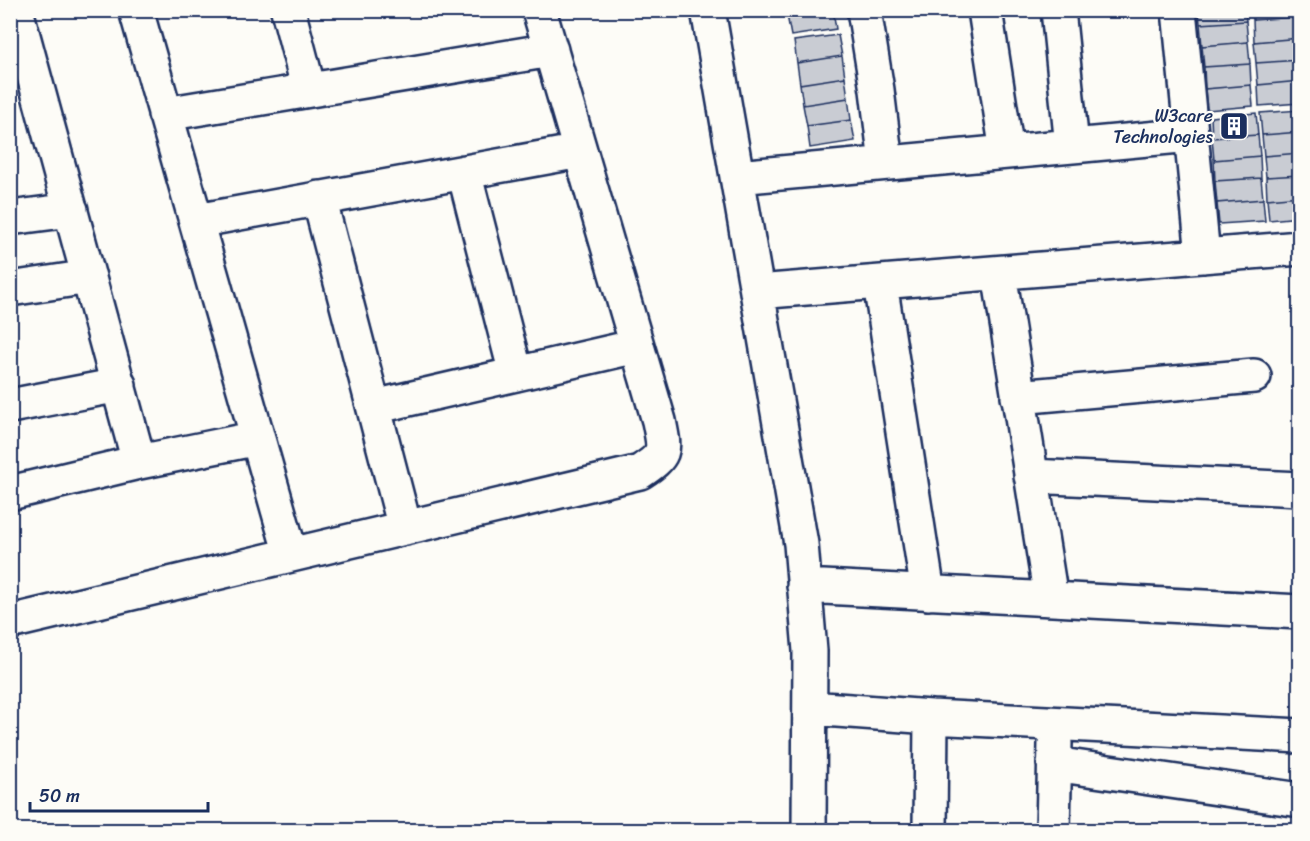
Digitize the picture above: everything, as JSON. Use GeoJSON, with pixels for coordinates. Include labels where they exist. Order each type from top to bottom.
{"type":"FeatureCollection","features":[{"type":"Feature","properties":{"kind":"street"},"geometry":{"type":"LineString","coordinates":[[16,10],[23,81],[71,210],[140,462]]}},
{"type":"Feature","properties":{"kind":"street"},"geometry":{"type":"LineString","coordinates":[[136,10],[291,555]]}},
{"type":"Feature","properties":{"kind":"street"},"geometry":{"type":"LineString","coordinates":[[288,10],[309,90]]}},
{"type":"Feature","properties":{"kind":"street"},"geometry":{"type":"LineString","coordinates":[[10,622],[640,472],[659,460],[664,445],[659,421],[539,10]]}},
{"type":"Feature","properties":{"kind":"street"},"geometry":{"type":"LineString","coordinates":[[708,10],[801,544],[810,651],[809,831]]}},
{"type":"Feature","properties":{"kind":"street"},"geometry":{"type":"LineString","coordinates":[[864,10],[886,163]]}},
{"type":"Feature","properties":{"kind":"street"},"geometry":{"type":"LineString","coordinates":[[986,10],[1007,152]]}},
{"type":"Feature","properties":{"kind":"street"},"geometry":{"type":"LineString","coordinates":[[1058,10],[1072,146]]}},
{"type":"Feature","properties":{"kind":"street"},"geometry":{"type":"LineString","coordinates":[[1179,10],[1203,256]]}},
{"type":"Feature","properties":{"kind":"street"},"geometry":{"type":"LineString","coordinates":[[165,114],[551,50]]}},
{"type":"Feature","properties":{"kind":"street"},"geometry":{"type":"LineString","coordinates":[[737,177],[1191,135]]}},
{"type":"Feature","properties":{"kind":"street"},"geometry":{"type":"LineString","coordinates":[[196,221],[580,151]]}},
{"type":"Feature","properties":{"kind":"street"},"geometry":{"type":"LineString","coordinates":[[464,172],[516,374]]}},
{"type":"Feature","properties":{"kind":"street"},"geometry":{"type":"LineString","coordinates":[[319,198],[405,528]]}},
{"type":"Feature","properties":{"kind":"street"},"geometry":{"type":"LineString","coordinates":[[10,218],[71,210]]}},
{"type":"Feature","properties":{"kind":"street"},"geometry":{"type":"LineString","coordinates":[[757,292],[1299,249]]}},
{"type":"Feature","properties":{"kind":"street"},"geometry":{"type":"LineString","coordinates":[[999,273],[1051,599]]}},
{"type":"Feature","properties":{"kind":"street"},"geometry":{"type":"LineString","coordinates":[[10,289],[89,277]]}},
{"type":"Feature","properties":{"kind":"street"},"geometry":{"type":"LineString","coordinates":[[880,283],[928,593]]}},
{"type":"Feature","properties":{"kind":"street"},"geometry":{"type":"LineString","coordinates":[[374,406],[637,346]]}},
{"type":"Feature","properties":{"kind":"street"},"geometry":{"type":"LineString","coordinates":[[1018,398],[1254,376]]}},
{"type":"Feature","properties":{"kind":"street"},"geometry":{"type":"LineString","coordinates":[[10,406],[118,385]]}},
{"type":"Feature","properties":{"kind":"street"},"geometry":{"type":"LineString","coordinates":[[10,493],[140,462],[258,438]]}},
{"type":"Feature","properties":{"kind":"street"},"geometry":{"type":"LineString","coordinates":[[1031,476],[1299,489]]}},
{"type":"Feature","properties":{"kind":"street"},"geometry":{"type":"LineString","coordinates":[[804,586],[1299,612]]}},
{"type":"Feature","properties":{"kind":"street"},"geometry":{"type":"LineString","coordinates":[[810,708],[931,717],[1299,736]]}},
{"type":"Feature","properties":{"kind":"street"},"geometry":{"type":"LineString","coordinates":[[930,831],[931,717]]}},
{"type":"Feature","properties":{"kind":"street"},"geometry":{"type":"LineString","coordinates":[[1053,831],[1056,723]]}},
{"type":"Feature","properties":{"kind":"street"},"geometry":{"type":"LineString","coordinates":[[1054,764],[1299,800]]}},
{"type":"Feature","properties":{"kind":"building"},"geometry":{"type":"Polygon","coordinates":[[[787,10],[815,10],[787,15],[787,10]]]}},
{"type":"Feature","properties":{"kind":"building"},"geometry":{"type":"Polygon","coordinates":[[[815,10],[833,10],[836,29],[791,36],[787,15],[815,10]]]}},
{"type":"Feature","properties":{"kind":"building"},"geometry":{"type":"Polygon","coordinates":[[[1199,10],[1245,10],[1246,21],[1200,24],[1199,10]]]}},
{"type":"Feature","properties":{"kind":"building"},"geometry":{"type":"Polygon","coordinates":[[[1252,10],[1298,10],[1299,17],[1253,20],[1252,10]]]}},
{"type":"Feature","properties":{"kind":"building"},"geometry":{"type":"Polygon","coordinates":[[[1299,17],[1300,38],[1254,42],[1253,20],[1299,17]]]}},
{"type":"Feature","properties":{"kind":"building"},"geometry":{"type":"Polygon","coordinates":[[[1246,21],[1248,42],[1202,46],[1200,24],[1246,21]]]}},
{"type":"Feature","properties":{"kind":"building"},"geometry":{"type":"Polygon","coordinates":[[[838,35],[842,56],[797,63],[794,41],[838,35]]]}},
{"type":"Feature","properties":{"kind":"building"},"geometry":{"type":"Polygon","coordinates":[[[1300,38],[1300,60],[1256,63],[1254,42],[1300,38]]]}},
{"type":"Feature","properties":{"kind":"building"},"geometry":{"type":"Polygon","coordinates":[[[1248,42],[1250,64],[1204,67],[1202,46],[1248,42]]]}},
{"type":"Feature","properties":{"kind":"building"},"geometry":{"type":"Polygon","coordinates":[[[842,56],[845,77],[800,84],[797,63],[842,56]]]}},
{"type":"Feature","properties":{"kind":"building"},"geometry":{"type":"Polygon","coordinates":[[[1300,60],[1300,81],[1258,85],[1256,63],[1300,60]]]}},
{"type":"Feature","properties":{"kind":"building"},"geometry":{"type":"Polygon","coordinates":[[[1250,64],[1251,85],[1205,89],[1204,67],[1250,64]]]}},
{"type":"Feature","properties":{"kind":"building"},"geometry":{"type":"Polygon","coordinates":[[[845,77],[848,98],[803,105],[800,84],[845,77]]]}},
{"type":"Feature","properties":{"kind":"building"},"geometry":{"type":"Polygon","coordinates":[[[1300,81],[1300,103],[1259,106],[1258,85],[1300,81]]]}},
{"type":"Feature","properties":{"kind":"building"},"geometry":{"type":"Polygon","coordinates":[[[1251,85],[1253,106],[1207,110],[1205,89],[1251,85]]]}},
{"type":"Feature","properties":{"kind":"building"},"geometry":{"type":"Polygon","coordinates":[[[848,98],[851,120],[807,126],[803,105],[848,98]]]}},
{"type":"Feature","properties":{"kind":"building"},"geometry":{"type":"Polygon","coordinates":[[[1300,110],[1300,132],[1262,135],[1260,113],[1300,110]]]}},
{"type":"Feature","properties":{"kind":"building","name":"W3care Technologies"},"geometry":{"type":"Polygon","coordinates":[[[1256,113],[1258,135],[1212,138],[1211,117],[1256,113]]]}},
{"type":"Feature","properties":{"kind":"building"},"geometry":{"type":"Polygon","coordinates":[[[851,120],[855,141],[810,148],[807,126],[851,120]]]}},
{"type":"Feature","properties":{"kind":"building"},"geometry":{"type":"Polygon","coordinates":[[[1300,132],[1300,153],[1264,156],[1262,135],[1300,132]]]}},
{"type":"Feature","properties":{"kind":"building"},"geometry":{"type":"Polygon","coordinates":[[[1258,135],[1260,156],[1214,160],[1212,138],[1258,135]]]}},
{"type":"Feature","properties":{"kind":"building"},"geometry":{"type":"Polygon","coordinates":[[[1300,153],[1300,175],[1266,177],[1264,156],[1300,153]]]}},
{"type":"Feature","properties":{"kind":"building"},"geometry":{"type":"Polygon","coordinates":[[[1260,156],[1261,178],[1215,181],[1214,160],[1260,156]]]}},
{"type":"Feature","properties":{"kind":"building"},"geometry":{"type":"Polygon","coordinates":[[[1300,175],[1300,196],[1267,199],[1266,177],[1300,175]]]}},
{"type":"Feature","properties":{"kind":"building"},"geometry":{"type":"Polygon","coordinates":[[[1261,178],[1263,199],[1217,203],[1215,181],[1261,178]]]}},
{"type":"Feature","properties":{"kind":"building"},"geometry":{"type":"Polygon","coordinates":[[[1300,196],[1300,217],[1269,220],[1267,199],[1300,196]]]}},
{"type":"Feature","properties":{"kind":"building"},"geometry":{"type":"Polygon","coordinates":[[[1263,199],[1265,221],[1219,224],[1217,203],[1263,199]]]}},
{"type":"Feature","properties":{"kind":"place","name":"W3care Technologies"},"geometry":{"type":"Point","coordinates":[1234,126]}}]}
